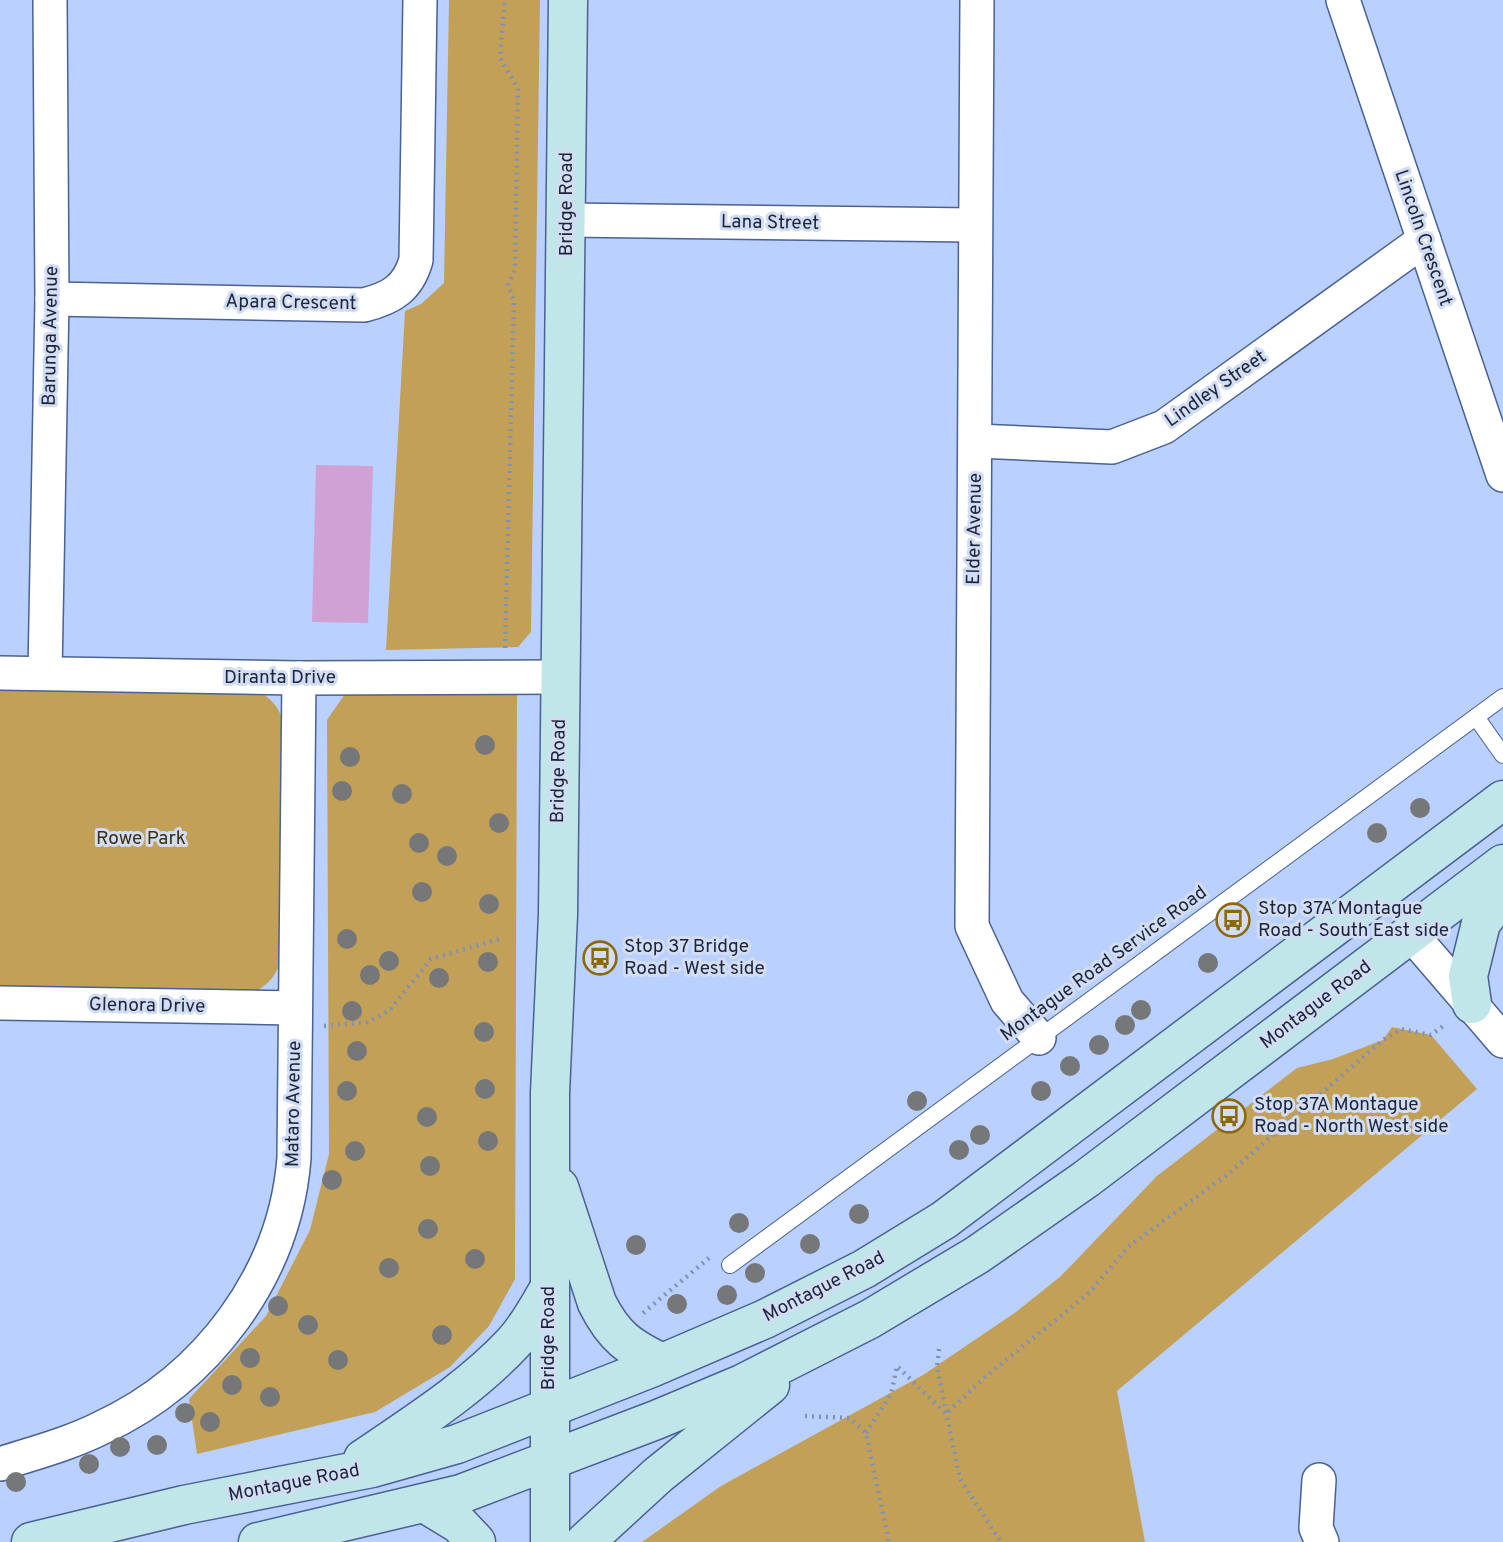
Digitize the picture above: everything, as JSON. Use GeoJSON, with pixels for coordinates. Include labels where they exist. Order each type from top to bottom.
{"type":"FeatureCollection","features":[{"type":"Feature","properties":{"kind":"main road","name":"Bridge Road"},"geometry":{"type":"LineString","coordinates":[[550,1542],[549,1155],[558,915],[568,0]]}},
{"type":"Feature","properties":{"kind":"main road","name":"Montague Road"},"geometry":{"type":"LineString","coordinates":[[31,1542],[184,1505],[372,1468],[457,1444],[765,1319],[864,1269],[944,1220],[1503,800]]}},
{"type":"Feature","properties":{"kind":"main road","name":"Montague Road"},"geometry":{"type":"LineString","coordinates":[[258,1542],[461,1494],[656,1420],[742,1384],[870,1319],[977,1255],[1086,1179],[1503,864]]}},
{"type":"Feature","properties":{"kind":"main road"},"geometry":{"type":"LineString","coordinates":[[1472,1004],[1468,976],[1481,923],[1503,894]]}},
{"type":"Feature","properties":{"kind":"main road"},"geometry":{"type":"LineString","coordinates":[[1377,895],[1411,934]]}},
{"type":"Feature","properties":{"kind":"main road"},"geometry":{"type":"LineString","coordinates":[[549,1155],[597,1303],[605,1319],[627,1344],[662,1363]]}},
{"type":"Feature","properties":{"kind":"main road"},"geometry":{"type":"LineString","coordinates":[[341,1474],[426,1416],[480,1373],[524,1329],[549,1289]]}},
{"type":"Feature","properties":{"kind":"main road"},"geometry":{"type":"LineString","coordinates":[[585,1542],[658,1475],[824,1343]]}},
{"type":"Feature","properties":{"kind":"main road"},"geometry":{"type":"LineString","coordinates":[[426,1504],[459,1524],[476,1542]]}},
{"type":"Feature","properties":{"kind":"street","name":"Barunga Avenue"},"geometry":{"type":"LineString","coordinates":[[45,673],[52,299],[50,0]]}},
{"type":"Feature","properties":{"kind":"street","name":"Apara Crescent"},"geometry":{"type":"LineString","coordinates":[[52,299],[364,305],[383,299],[402,287],[411,277],[416,260],[420,0]]}},
{"type":"Feature","properties":{"kind":"street","name":"Elder Avenue"},"geometry":{"type":"LineString","coordinates":[[976,0],[972,926],[1007,1000],[1039,1038]]}},
{"type":"Feature","properties":{"kind":"street","name":"Lincoln Crescent"},"geometry":{"type":"LineString","coordinates":[[1343,0],[1503,475]]}},
{"type":"Feature","properties":{"kind":"street","name":"Lana Street"},"geometry":{"type":"LineString","coordinates":[[567,220],[974,225]]}},
{"type":"Feature","properties":{"kind":"street","name":"Lindley Street"},"geometry":{"type":"LineString","coordinates":[[976,441],[1112,447],[1164,428],[1424,240]]}},
{"type":"Feature","properties":{"kind":"street","name":"Diranta Drive"},"geometry":{"type":"LineString","coordinates":[[0,673],[299,678],[561,677]]}},
{"type":"Feature","properties":{"kind":"street","name":"Mataro Avenue"},"geometry":{"type":"LineString","coordinates":[[0,1464],[100,1429],[141,1406],[193,1367],[237,1315],[268,1261],[285,1213],[293,1177],[299,678]]}},
{"type":"Feature","properties":{"kind":"street"},"geometry":{"type":"LineString","coordinates":[[1411,934],[1503,1041]]}},
{"type":"Feature","properties":{"kind":"street","name":"Glenora Drive"},"geometry":{"type":"LineString","coordinates":[[0,1003],[295,1009]]}},
{"type":"Feature","properties":{"kind":"street"},"geometry":{"type":"LineString","coordinates":[[1319,1480],[1316,1528],[1322,1542]]}},
{"type":"Feature","properties":{"kind":"lane","name":"Montague Road Service Road"},"geometry":{"type":"LineString","coordinates":[[730,1265],[1503,697]]}},
{"type":"Feature","properties":{"kind":"lane"},"geometry":{"type":"LineString","coordinates":[[1476,717],[1503,755]]}},
{"type":"Feature","properties":{"kind":"path"},"geometry":{"type":"LineString","coordinates":[[505,0],[500,58],[518,89],[514,269],[508,285],[514,300],[505,677]]}},
{"type":"Feature","properties":{"kind":"path"},"geometry":{"type":"LineString","coordinates":[[323,1026],[367,1022],[390,1010],[431,959],[503,938]]}},
{"type":"Feature","properties":{"kind":"path"},"geometry":{"type":"LineString","coordinates":[[946,1414],[985,1377],[1089,1293],[1128,1247],[1228,1174],[1383,1040],[1401,1029],[1430,1035],[1472,1004]]}},
{"type":"Feature","properties":{"kind":"path"},"geometry":{"type":"LineString","coordinates":[[637,1319],[710,1257]]}},
{"type":"Feature","properties":{"kind":"path"},"geometry":{"type":"LineString","coordinates":[[939,1349],[937,1367],[960,1479],[1001,1542]]}},
{"type":"Feature","properties":{"kind":"path"},"geometry":{"type":"LineString","coordinates":[[866,1433],[891,1394],[897,1366],[946,1414]]}},
{"type":"Feature","properties":{"kind":"path"},"geometry":{"type":"LineString","coordinates":[[805,1416],[849,1418],[866,1433],[889,1542]]}},
{"type":"Feature","properties":{"kind":"green space"},"geometry":{"type":"Polygon","coordinates":[[[449,0],[540,0],[531,632],[518,647],[386,650],[405,311],[421,304],[444,283],[449,0]]]}},
{"type":"Feature","properties":{"kind":"green space"},"geometry":{"type":"Polygon","coordinates":[[[349,688],[517,690],[515,1279],[489,1326],[450,1367],[375,1412],[197,1454],[189,1399],[266,1316],[310,1230],[329,1154],[327,720],[349,688]]]}},
{"type":"Feature","properties":{"kind":"green space","name":"Rowe Park"},"geometry":{"type":"Polygon","coordinates":[[[0,690],[263,694],[273,703],[283,722],[282,957],[278,969],[268,983],[252,993],[0,992],[0,690]]]}},
{"type":"Feature","properties":{"kind":"green space"},"geometry":{"type":"Polygon","coordinates":[[[1392,1027],[1431,1035],[1477,1089],[1117,1391],[1145,1542],[642,1542],[721,1486],[923,1375],[1016,1312],[1061,1276],[1157,1176],[1297,1068],[1333,1059],[1383,1040],[1392,1027]]]}},
{"type":"Feature","properties":{"kind":"building"},"geometry":{"type":"Polygon","coordinates":[[[316,465],[373,466],[368,623],[312,622],[316,465]]]}},
{"type":"Feature","properties":{"kind":"place","name":"Stop 37A Montague Road - South East side"},"geometry":{"type":"Point","coordinates":[1233,920]}},
{"type":"Feature","properties":{"kind":"place","name":"Stop 37 Bridge Road - West side"},"geometry":{"type":"Point","coordinates":[600,958]}},
{"type":"Feature","properties":{"kind":"place","name":"Stop 37A Montague Road - North West side"},"geometry":{"type":"Point","coordinates":[1229,1116]}}]}
